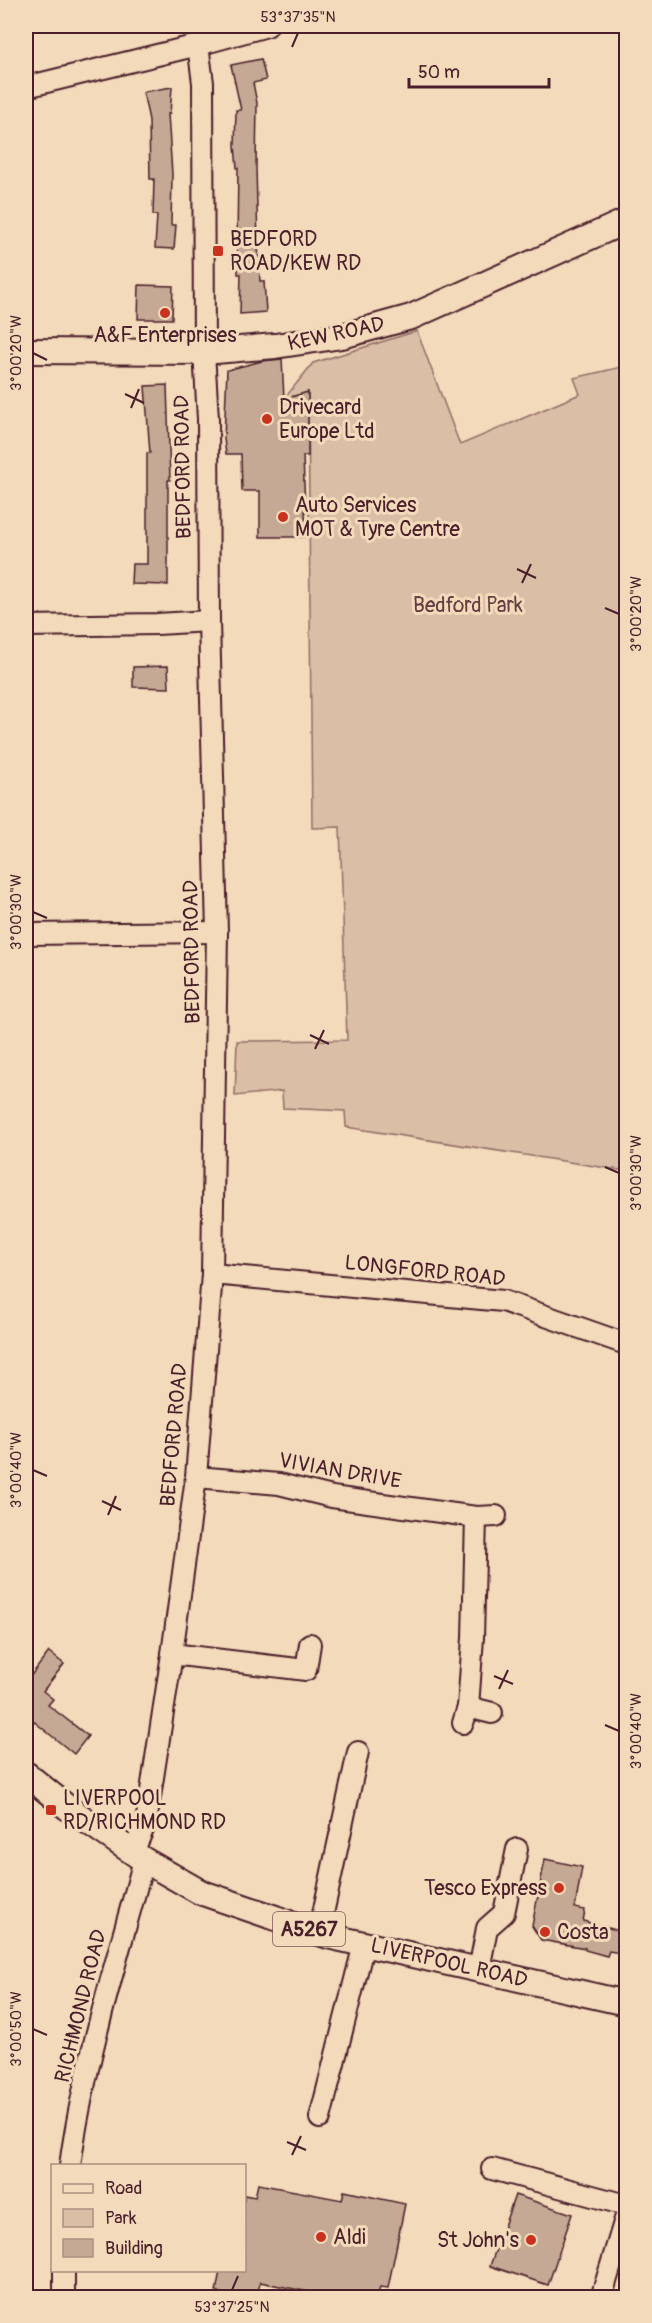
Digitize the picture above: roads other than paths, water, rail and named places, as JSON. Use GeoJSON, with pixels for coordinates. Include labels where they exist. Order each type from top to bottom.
{"type":"FeatureCollection","features":[{"type":"Feature","properties":{"kind":"main road","name":"KEW ROAD"},"geometry":{"type":"LineString","coordinates":[[26,351],[204,352],[275,346],[342,336],[411,317],[627,221]]}},
{"type":"Feature","properties":{"kind":"main road","name":"LIVERPOOL ROAD"},"geometry":{"type":"LineString","coordinates":[[26,1774],[68,1808],[138,1856],[200,1892],[319,1932],[364,1944],[627,2003]]}},
{"type":"Feature","properties":{"kind":"street"},"geometry":{"type":"LineString","coordinates":[[26,87],[267,26]]}},
{"type":"Feature","properties":{"kind":"street","name":"BEDFORD ROAD"},"geometry":{"type":"LineString","coordinates":[[138,1856],[146,1823],[172,1654],[196,1478],[212,1274],[217,932],[209,621],[208,419],[204,352],[202,83],[198,45]]}},
{"type":"Feature","properties":{"kind":"street"},"geometry":{"type":"LineString","coordinates":[[26,626],[209,621]]}},
{"type":"Feature","properties":{"kind":"street"},"geometry":{"type":"LineString","coordinates":[[26,934],[217,932]]}},
{"type":"Feature","properties":{"kind":"street","name":"LONGFORD ROAD"},"geometry":{"type":"LineString","coordinates":[[212,1274],[503,1301],[627,1344]]}},
{"type":"Feature","properties":{"kind":"street","name":"VIVIAN DRIVE"},"geometry":{"type":"LineString","coordinates":[[196,1478],[279,1484],[332,1497],[476,1517],[496,1516]]}},
{"type":"Feature","properties":{"kind":"street"},"geometry":{"type":"LineString","coordinates":[[476,1517],[472,1638],[465,1715],[492,1713]]}},
{"type":"Feature","properties":{"kind":"street"},"geometry":{"type":"LineString","coordinates":[[172,1654],[306,1670],[310,1644]]}},
{"type":"Feature","properties":{"kind":"street"},"geometry":{"type":"LineString","coordinates":[[319,1932],[358,1752]]}},
{"type":"Feature","properties":{"kind":"street"},"geometry":{"type":"LineString","coordinates":[[479,1970],[488,1928],[504,1913],[517,1849]]}},
{"type":"Feature","properties":{"kind":"street","name":"RICHMOND ROAD"},"geometry":{"type":"LineString","coordinates":[[70,2164],[76,2123],[138,1856]]}},
{"type":"Feature","properties":{"kind":"street"},"geometry":{"type":"LineString","coordinates":[[321,2118],[364,1944]]}},
{"type":"Feature","properties":{"kind":"street"},"geometry":{"type":"LineString","coordinates":[[492,2169],[627,2205]]}},
{"type":"Feature","properties":{"kind":"street"},"geometry":{"type":"LineString","coordinates":[[601,2298],[627,2216]]}},
{"type":"Feature","properties":{"kind":"street"},"geometry":{"type":"LineString","coordinates":[[63,2298],[64,2272]]}},
{"type":"Feature","properties":{"kind":"place","name":"BEDFORD ROAD/KEW RD"},"geometry":{"type":"Point","coordinates":[218,251]}},
{"type":"Feature","properties":{"kind":"place","name":"A&F Enterprises"},"geometry":{"type":"Point","coordinates":[165,313]}},
{"type":"Feature","properties":{"kind":"place","name":"Drivecard Europe Ltd"},"geometry":{"type":"Point","coordinates":[267,419]}},
{"type":"Feature","properties":{"kind":"place","name":"Auto Services MOT & Tyre Centre"},"geometry":{"type":"Point","coordinates":[283,517]}},
{"type":"Feature","properties":{"kind":"place","name":"LIVERPOOL RD/RICHMOND RD"},"geometry":{"type":"Point","coordinates":[51,1810]}},
{"type":"Feature","properties":{"kind":"place","name":"Tesco Express"},"geometry":{"type":"Point","coordinates":[559,1888]}},
{"type":"Feature","properties":{"kind":"place","name":"Costa"},"geometry":{"type":"Point","coordinates":[545,1932]}},
{"type":"Feature","properties":{"kind":"place","name":"Aldi"},"geometry":{"type":"Point","coordinates":[321,2237]}},
{"type":"Feature","properties":{"kind":"place","name":"St John's"},"geometry":{"type":"Point","coordinates":[531,2240]}},
{"type":"Feature","properties":{"kind":"park label","name":"Bedford Park"},"geometry":{"type":"Point","coordinates":[468,605]}}]}
